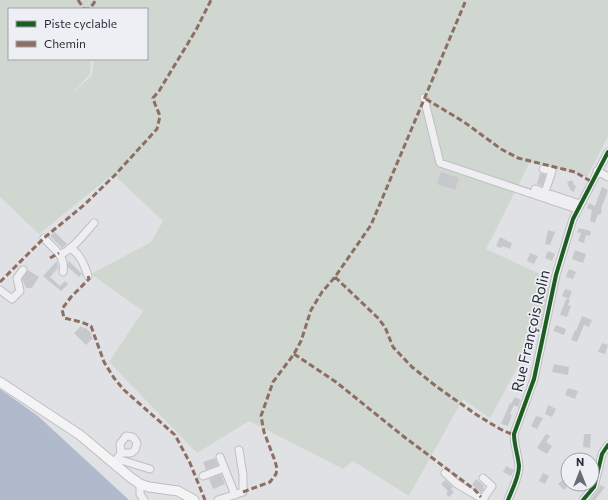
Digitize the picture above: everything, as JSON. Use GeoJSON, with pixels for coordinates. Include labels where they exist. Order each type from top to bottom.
{"type":"FeatureCollection","features":[{"type":"Feature","properties":{"kind":"main road"},"geometry":{"type":"LineString","coordinates":[[0,382],[80,435],[96,449],[127,483],[135,488],[149,487],[178,491],[194,500]]}},
{"type":"Feature","properties":{"kind":"main road"},"geometry":{"type":"LineString","coordinates":[[96,449],[115,461],[140,487]]}},
{"type":"Feature","properties":{"kind":"street"},"geometry":{"type":"LineString","coordinates":[[424,98],[440,163],[579,207]]}},
{"type":"Feature","properties":{"kind":"street","name":"Rue François Rolin"},"geometry":{"type":"LineString","coordinates":[[508,500],[519,466],[514,434],[534,379],[564,246],[579,207],[608,152]]}},
{"type":"Feature","properties":{"kind":"street"},"geometry":{"type":"LineString","coordinates":[[543,169],[552,171],[545,192]]}},
{"type":"Feature","properties":{"kind":"street"},"geometry":{"type":"LineString","coordinates":[[597,171],[608,177]]}},
{"type":"Feature","properties":{"kind":"street"},"geometry":{"type":"LineString","coordinates":[[535,189],[579,207]]}},
{"type":"Feature","properties":{"kind":"street"},"geometry":{"type":"LineString","coordinates":[[60,255],[92,228],[94,224]]}},
{"type":"Feature","properties":{"kind":"street"},"geometry":{"type":"LineString","coordinates":[[44,238],[60,255],[64,265],[63,272]]}},
{"type":"Feature","properties":{"kind":"street"},"geometry":{"type":"LineString","coordinates":[[70,248],[75,251],[80,258],[88,276]]}},
{"type":"Feature","properties":{"kind":"street"},"geometry":{"type":"LineString","coordinates":[[0,290],[12,299],[22,289],[17,278],[23,270]]}},
{"type":"Feature","properties":{"kind":"street"},"geometry":{"type":"LineString","coordinates":[[583,500],[594,487],[602,454],[608,446]]}},
{"type":"Feature","properties":{"kind":"street"},"geometry":{"type":"LineString","coordinates":[[218,500],[244,492],[239,450]]}},
{"type":"Feature","properties":{"kind":"street"},"geometry":{"type":"LineString","coordinates":[[115,461],[120,453]]}},
{"type":"Feature","properties":{"kind":"street"},"geometry":{"type":"LineString","coordinates":[[220,457],[235,495]]}},
{"type":"Feature","properties":{"kind":"street"},"geometry":{"type":"LineString","coordinates":[[115,461],[124,461],[150,469]]}},
{"type":"Feature","properties":{"kind":"street"},"geometry":{"type":"LineString","coordinates":[[203,476],[224,468]]}},
{"type":"Feature","properties":{"kind":"street"},"geometry":{"type":"LineString","coordinates":[[445,473],[457,484],[484,499],[492,486],[483,478]]}},
{"type":"Feature","properties":{"kind":"street"},"geometry":{"type":"LineString","coordinates":[[140,487],[140,494],[144,500]]}},
{"type":"Feature","properties":{"kind":"shaded area"},"geometry":{"type":"Polygon","coordinates":[[[0,0],[608,0],[608,136],[587,177],[530,162],[486,249],[551,279],[541,324],[490,418],[463,399],[409,496],[353,461],[343,469],[249,421],[197,453],[109,362],[143,311],[91,274],[151,242],[163,221],[113,174],[39,234],[0,197],[0,0]]]}},
{"type":"Feature","properties":{"kind":"water"},"geometry":{"type":"Polygon","coordinates":[[[0,389],[38,416],[129,500],[0,500],[0,389]]]}},
{"type":"Feature","properties":{"kind":"building"},"geometry":{"type":"Polygon","coordinates":[[[441,172],[459,178],[455,190],[437,184],[441,172]]]}},
{"type":"Feature","properties":{"kind":"building"},"geometry":{"type":"Polygon","coordinates":[[[540,173],[546,175],[542,186],[537,184],[540,173]]]}},
{"type":"Feature","properties":{"kind":"building"},"geometry":{"type":"Polygon","coordinates":[[[572,180],[576,186],[574,192],[570,190],[567,182],[572,180]]]}},
{"type":"Feature","properties":{"kind":"building"},"geometry":{"type":"Polygon","coordinates":[[[602,187],[608,190],[601,209],[602,210],[600,215],[598,214],[595,223],[590,221],[592,210],[587,208],[589,203],[595,206],[602,187]]]}},
{"type":"Feature","properties":{"kind":"building"},"geometry":{"type":"Polygon","coordinates":[[[579,228],[591,231],[590,236],[586,235],[584,243],[578,241],[581,233],[577,232],[579,228]]]}},
{"type":"Feature","properties":{"kind":"building"},"geometry":{"type":"Polygon","coordinates":[[[548,230],[555,232],[550,245],[545,244],[548,230]]]}},
{"type":"Feature","properties":{"kind":"building"},"geometry":{"type":"Polygon","coordinates":[[[55,232],[67,244],[62,248],[50,236],[55,232]]]}},
{"type":"Feature","properties":{"kind":"building"},"geometry":{"type":"Polygon","coordinates":[[[500,237],[512,243],[510,249],[502,246],[501,248],[496,246],[500,237]]]}},
{"type":"Feature","properties":{"kind":"building"},"geometry":{"type":"Polygon","coordinates":[[[575,250],[586,254],[583,263],[572,259],[575,250]]]}},
{"type":"Feature","properties":{"kind":"building"},"geometry":{"type":"Polygon","coordinates":[[[548,251],[555,254],[552,261],[545,258],[548,251]]]}},
{"type":"Feature","properties":{"kind":"building"},"geometry":{"type":"Polygon","coordinates":[[[530,253],[538,256],[534,264],[527,261],[530,253]]]}},
{"type":"Feature","properties":{"kind":"building"},"geometry":{"type":"Polygon","coordinates":[[[57,261],[58,268],[50,277],[60,286],[65,281],[68,284],[61,291],[43,276],[57,261]]]}},
{"type":"Feature","properties":{"kind":"building"},"geometry":{"type":"Polygon","coordinates":[[[69,261],[82,274],[79,277],[68,267],[69,261]]]}},
{"type":"Feature","properties":{"kind":"building"},"geometry":{"type":"Polygon","coordinates":[[[569,269],[576,272],[573,279],[566,277],[569,269]]]}},
{"type":"Feature","properties":{"kind":"building"},"geometry":{"type":"Polygon","coordinates":[[[28,270],[39,277],[32,288],[26,288],[22,279],[28,270]]]}},
{"type":"Feature","properties":{"kind":"building"},"geometry":{"type":"Polygon","coordinates":[[[565,289],[572,291],[569,299],[562,296],[565,289]]]}},
{"type":"Feature","properties":{"kind":"building"},"geometry":{"type":"Polygon","coordinates":[[[566,299],[570,300],[568,305],[571,306],[567,317],[560,315],[566,299]]]}},
{"type":"Feature","properties":{"kind":"building"},"geometry":{"type":"Polygon","coordinates":[[[582,316],[592,320],[589,327],[584,325],[577,342],[571,340],[582,316]]]}},
{"type":"Feature","properties":{"kind":"building"},"geometry":{"type":"Polygon","coordinates":[[[556,325],[566,329],[564,335],[553,331],[556,325]]]}},
{"type":"Feature","properties":{"kind":"building"},"geometry":{"type":"Polygon","coordinates":[[[81,326],[84,329],[85,327],[92,334],[90,335],[93,338],[86,345],[74,333],[81,326]]]}},
{"type":"Feature","properties":{"kind":"building"},"geometry":{"type":"Polygon","coordinates":[[[602,343],[608,345],[605,354],[598,352],[602,343]]]}},
{"type":"Feature","properties":{"kind":"building"},"geometry":{"type":"Polygon","coordinates":[[[554,364],[569,367],[568,375],[552,372],[554,364]]]}},
{"type":"Feature","properties":{"kind":"building"},"geometry":{"type":"Polygon","coordinates":[[[520,378],[526,381],[522,390],[516,386],[520,378]]]}},
{"type":"Feature","properties":{"kind":"building"},"geometry":{"type":"Polygon","coordinates":[[[568,388],[578,391],[575,399],[565,395],[568,388]]]}},
{"type":"Feature","properties":{"kind":"building"},"geometry":{"type":"Polygon","coordinates":[[[515,397],[521,400],[518,407],[511,404],[515,397]]]}},
{"type":"Feature","properties":{"kind":"building"},"geometry":{"type":"Polygon","coordinates":[[[510,403],[514,405],[510,414],[512,415],[508,426],[501,424],[510,403]]]}},
{"type":"Feature","properties":{"kind":"building"},"geometry":{"type":"Polygon","coordinates":[[[548,405],[556,409],[552,417],[545,414],[548,405]]]}},
{"type":"Feature","properties":{"kind":"building"},"geometry":{"type":"Polygon","coordinates":[[[536,416],[543,418],[537,429],[531,426],[536,416]]]}},
{"type":"Feature","properties":{"kind":"building"},"geometry":{"type":"Polygon","coordinates":[[[546,434],[550,436],[546,442],[552,446],[547,454],[537,448],[546,434]]]}},
{"type":"Feature","properties":{"kind":"building"},"geometry":{"type":"Polygon","coordinates":[[[584,434],[591,434],[590,448],[583,447],[584,434]]]}},
{"type":"Feature","properties":{"kind":"building"},"geometry":{"type":"Polygon","coordinates":[[[215,458],[218,465],[206,470],[203,462],[215,458]]]}},
{"type":"Feature","properties":{"kind":"building"},"geometry":{"type":"Polygon","coordinates":[[[506,466],[514,470],[511,476],[503,472],[506,466]]]}},
{"type":"Feature","properties":{"kind":"building"},"geometry":{"type":"Polygon","coordinates":[[[543,473],[549,476],[545,484],[539,481],[543,473]]]}},
{"type":"Feature","properties":{"kind":"building"},"geometry":{"type":"Polygon","coordinates":[[[221,474],[225,484],[213,489],[209,479],[221,474]]]}},
{"type":"Feature","properties":{"kind":"building"},"geometry":{"type":"Polygon","coordinates":[[[476,479],[484,486],[481,493],[472,485],[476,479]]]}},
{"type":"Feature","properties":{"kind":"building"},"geometry":{"type":"Polygon","coordinates":[[[445,480],[453,487],[451,489],[454,492],[449,497],[446,494],[448,491],[441,484],[445,480]]]}},
{"type":"Feature","properties":{"kind":"building"},"geometry":{"type":"Polygon","coordinates":[[[600,485],[605,487],[595,500],[590,500],[596,492],[600,492],[600,485]]]}},
{"type":"Feature","properties":{"kind":"marked path"},"geometry":{"type":"LineString","coordinates":[[78,0],[83,8]]}},
{"type":"Feature","properties":{"kind":"marked path"},"geometry":{"type":"LineString","coordinates":[[90,8],[95,0]]}},
{"type":"Feature","properties":{"kind":"marked path"},"geometry":{"type":"LineString","coordinates":[[0,282],[44,238],[84,205],[114,176],[157,129],[160,116],[153,98],[159,91],[196,30],[211,0]]}},
{"type":"Feature","properties":{"kind":"marked path"},"geometry":{"type":"LineString","coordinates":[[243,492],[270,482],[276,474],[277,469],[275,461],[264,432],[261,416],[273,382],[294,354],[301,341],[311,310],[322,292],[335,277],[371,225],[466,0]]}},
{"type":"Feature","properties":{"kind":"marked path"},"geometry":{"type":"LineString","coordinates":[[426,99],[464,122],[501,149],[518,158],[575,172],[592,182]]}},
{"type":"Feature","properties":{"kind":"marked path"},"geometry":{"type":"LineString","coordinates":[[50,258],[59,253]]}},
{"type":"Feature","properties":{"kind":"marked path"},"geometry":{"type":"LineString","coordinates":[[88,276],[89,279],[71,297],[62,309],[64,318],[91,326],[104,362],[114,378],[124,390],[175,435],[190,463],[205,500]]}},
{"type":"Feature","properties":{"kind":"marked path"},"geometry":{"type":"LineString","coordinates":[[335,277],[378,318],[385,327],[393,347],[412,367],[437,387],[477,415],[500,429],[514,434]]}},
{"type":"Feature","properties":{"kind":"marked path"},"geometry":{"type":"LineString","coordinates":[[294,354],[336,382],[403,436],[475,490],[481,497]]}},
{"type":"Feature","properties":{"kind":"cycle path"},"geometry":{"type":"LineString","coordinates":[[508,500],[519,470],[514,434],[534,379],[556,275],[573,219],[608,152]]}},
{"type":"Feature","properties":{"kind":"cycle path"},"geometry":{"type":"LineString","coordinates":[[583,500],[594,487],[602,454],[608,445]]}}]}
